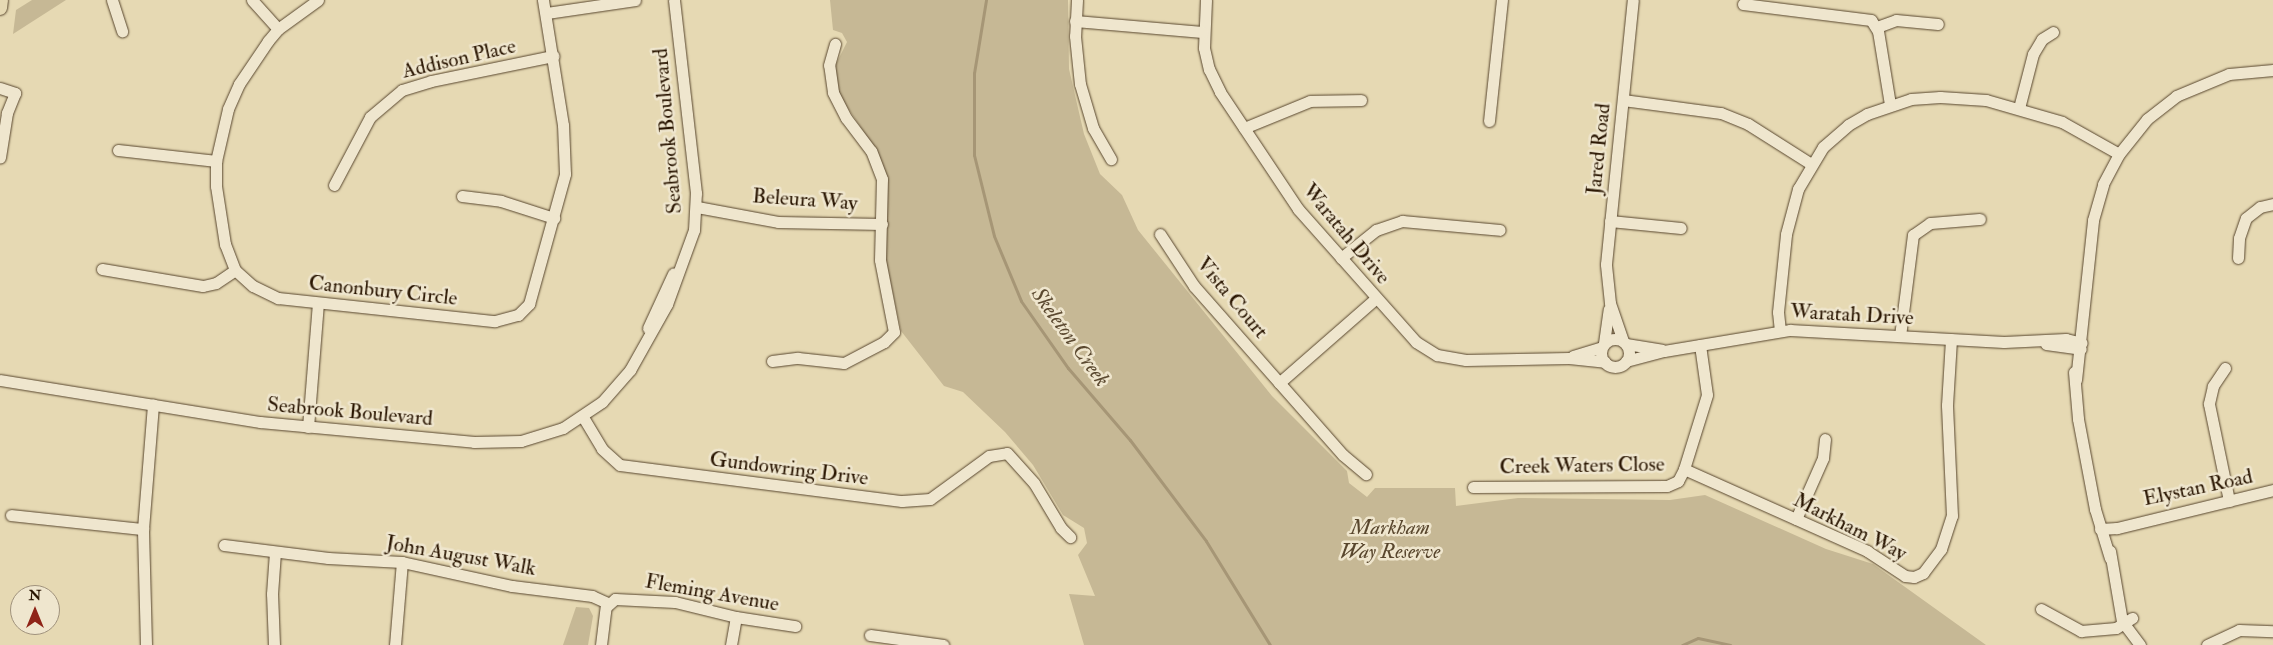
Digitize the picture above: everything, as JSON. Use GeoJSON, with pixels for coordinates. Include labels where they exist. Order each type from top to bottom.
{"type":"FeatureCollection","features":[{"type":"Feature","properties":{"kind":"main road"},"geometry":{"type":"LineString","coordinates":[[0,8],[1,0]]}},
{"type":"Feature","properties":{"kind":"street"},"geometry":{"type":"LineString","coordinates":[[112,0],[122,31]]}},
{"type":"Feature","properties":{"kind":"street"},"geometry":{"type":"LineString","coordinates":[[252,0],[278,29]]}},
{"type":"Feature","properties":{"kind":"street"},"geometry":{"type":"LineString","coordinates":[[102,269],[203,286],[216,283],[235,270],[225,244],[219,211],[216,161],[231,99],[258,52],[278,29],[318,0]]}},
{"type":"Feature","properties":{"kind":"street","name":"Canonbury Circle"},"geometry":{"type":"LineString","coordinates":[[235,270],[264,293],[318,303],[495,321],[513,318],[525,309],[535,291],[566,167],[553,56],[547,13],[543,0]]}},
{"type":"Feature","properties":{"kind":"street"},"geometry":{"type":"LineString","coordinates":[[547,13],[635,0]]}},
{"type":"Feature","properties":{"kind":"street","name":"Seabrook Boulevard"},"geometry":{"type":"LineString","coordinates":[[0,380],[260,422],[474,442],[513,443],[554,433],[583,417],[613,392],[636,358],[667,304],[694,230],[697,207],[674,0]]}},
{"type":"Feature","properties":{"kind":"street"},"geometry":{"type":"LineString","coordinates":[[1077,0],[1075,20],[1080,84],[1094,128],[1111,159]]}},
{"type":"Feature","properties":{"kind":"street","name":"Waratah Drive"},"geometry":{"type":"LineString","coordinates":[[1206,0],[1203,32],[1208,69],[1244,128],[1298,209],[1416,342],[1437,355],[1466,360],[1569,358],[1604,362]]}},
{"type":"Feature","properties":{"kind":"street"},"geometry":{"type":"LineString","coordinates":[[1489,121],[1502,0]]}},
{"type":"Feature","properties":{"kind":"street","name":"Jared Road"},"geometry":{"type":"LineString","coordinates":[[1624,342],[1610,303],[1606,264],[1623,100],[1629,1]]}},
{"type":"Feature","properties":{"kind":"street"},"geometry":{"type":"LineString","coordinates":[[1744,4],[1861,17],[1871,20],[1877,27],[1890,104]]}},
{"type":"Feature","properties":{"kind":"street"},"geometry":{"type":"LineString","coordinates":[[1075,20],[1203,32]]}},
{"type":"Feature","properties":{"kind":"street"},"geometry":{"type":"LineString","coordinates":[[1877,27],[1896,20],[1938,24]]}},
{"type":"Feature","properties":{"kind":"street"},"geometry":{"type":"LineString","coordinates":[[2019,108],[2033,54],[2042,40],[2053,32]]}},
{"type":"Feature","properties":{"kind":"street"},"geometry":{"type":"LineString","coordinates":[[772,361],[793,358],[844,363],[884,342],[894,332],[881,271],[884,198],[879,166],[867,145],[841,110],[831,85],[829,65],[835,44]]}},
{"type":"Feature","properties":{"kind":"street","name":"Addison Place"},"geometry":{"type":"LineString","coordinates":[[334,185],[370,117],[402,90],[431,80],[553,56]]}},
{"type":"Feature","properties":{"kind":"street"},"geometry":{"type":"LineString","coordinates":[[2139,644],[2126,621],[2119,597],[2105,528],[2093,487],[2078,419],[2076,380],[2078,346],[2096,207],[2119,154],[2147,119],[2176,96],[2229,74],[2273,70]]}},
{"type":"Feature","properties":{"kind":"street"},"geometry":{"type":"LineString","coordinates":[[0,88],[15,93],[6,113],[0,157]]}},
{"type":"Feature","properties":{"kind":"street"},"geometry":{"type":"LineString","coordinates":[[1780,331],[1778,312],[1788,224],[1798,189],[1811,164],[1848,125],[1890,104],[1912,99],[1952,97],[2019,108],[2062,122],[2119,154]]}},
{"type":"Feature","properties":{"kind":"street"},"geometry":{"type":"LineString","coordinates":[[1244,128],[1310,102],[1360,100]]}},
{"type":"Feature","properties":{"kind":"street"},"geometry":{"type":"LineString","coordinates":[[1623,100],[1721,113],[1748,124],[1811,164]]}},
{"type":"Feature","properties":{"kind":"street"},"geometry":{"type":"LineString","coordinates":[[118,150],[216,161]]}},
{"type":"Feature","properties":{"kind":"street"},"geometry":{"type":"LineString","coordinates":[[462,196],[501,200],[554,218]]}},
{"type":"Feature","properties":{"kind":"street"},"geometry":{"type":"LineString","coordinates":[[2238,258],[2240,230],[2246,218],[2260,207],[2273,204]]}},
{"type":"Feature","properties":{"kind":"street","name":"Beleura Way"},"geometry":{"type":"LineString","coordinates":[[697,207],[778,222],[882,224]]}},
{"type":"Feature","properties":{"kind":"street"},"geometry":{"type":"LineString","coordinates":[[1900,336],[1913,235],[1930,222],[1980,219]]}},
{"type":"Feature","properties":{"kind":"street"},"geometry":{"type":"LineString","coordinates":[[1341,258],[1376,230],[1402,220],[1500,230]]}},
{"type":"Feature","properties":{"kind":"street"},"geometry":{"type":"LineString","coordinates":[[1610,221],[1681,228]]}},
{"type":"Feature","properties":{"kind":"street","name":"Vista Court"},"geometry":{"type":"LineString","coordinates":[[1160,234],[1194,286],[1343,455],[1366,474]]}},
{"type":"Feature","properties":{"kind":"street"},"geometry":{"type":"LineString","coordinates":[[1279,383],[1376,298]]}},
{"type":"Feature","properties":{"kind":"street"},"geometry":{"type":"LineString","coordinates":[[308,427],[318,303]]}},
{"type":"Feature","properties":{"kind":"street","name":"Jared Road"},"geometry":{"type":"LineString","coordinates":[[1603,345],[1610,303]]}},
{"type":"Feature","properties":{"kind":"street","name":"Waratah Drive"},"geometry":{"type":"LineString","coordinates":[[1626,361],[1664,351],[1780,331],[2040,342],[2078,346]]}},
{"type":"Feature","properties":{"kind":"street"},"geometry":{"type":"LineString","coordinates":[[1611,339],[1624,342],[1629,354],[1626,361],[1616,367],[1604,362],[1603,345],[1611,339]]}},
{"type":"Feature","properties":{"kind":"street","name":"Markham Way"},"geometry":{"type":"LineString","coordinates":[[1684,470],[1876,556],[1905,576],[1917,576],[1926,569],[1945,541],[1952,516],[1947,405],[1951,339]]}},
{"type":"Feature","properties":{"kind":"street","name":"Waratah Drive"},"geometry":{"type":"LineString","coordinates":[[1624,342],[1664,351]]}},
{"type":"Feature","properties":{"kind":"street","name":"Waratah Drive"},"geometry":{"type":"LineString","coordinates":[[1569,358],[1603,345]]}},
{"type":"Feature","properties":{"kind":"street"},"geometry":{"type":"LineString","coordinates":[[1684,470],[1706,395],[1700,345]]}},
{"type":"Feature","properties":{"kind":"street"},"geometry":{"type":"LineString","coordinates":[[2225,368],[2213,386],[2210,404],[2229,501]]}},
{"type":"Feature","properties":{"kind":"street","name":"Seabrook Boulevard"},"geometry":{"type":"LineString","coordinates":[[0,388],[30,386]]}},
{"type":"Feature","properties":{"kind":"street"},"geometry":{"type":"LineString","coordinates":[[146,645],[143,529],[151,437],[156,404]]}},
{"type":"Feature","properties":{"kind":"street","name":"Gundowring Drive"},"geometry":{"type":"LineString","coordinates":[[583,417],[602,449],[620,465],[902,502],[933,497],[989,456],[1000,452],[1013,457],[1034,483],[1060,528],[1070,536]]}},
{"type":"Feature","properties":{"kind":"street"},"geometry":{"type":"LineString","coordinates":[[1796,519],[1823,458],[1826,440]]}},
{"type":"Feature","properties":{"kind":"street","name":"Creek Waters Close"},"geometry":{"type":"LineString","coordinates":[[1473,487],[1666,486],[1678,481],[1684,470]]}},
{"type":"Feature","properties":{"kind":"street","name":"Elystan Road"},"geometry":{"type":"LineString","coordinates":[[2105,528],[2273,490]]}},
{"type":"Feature","properties":{"kind":"street"},"geometry":{"type":"LineString","coordinates":[[11,515],[143,529]]}},
{"type":"Feature","properties":{"kind":"street","name":"John August Walk"},"geometry":{"type":"LineString","coordinates":[[224,545],[276,552],[402,562],[512,586],[592,596],[608,603]]}},
{"type":"Feature","properties":{"kind":"street"},"geometry":{"type":"LineString","coordinates":[[274,645],[272,594],[276,552]]}},
{"type":"Feature","properties":{"kind":"street"},"geometry":{"type":"LineString","coordinates":[[395,645],[402,562]]}},
{"type":"Feature","properties":{"kind":"street","name":"Fleming Avenue"},"geometry":{"type":"LineString","coordinates":[[608,603],[621,598],[664,601],[736,617],[794,626]]}},
{"type":"Feature","properties":{"kind":"street"},"geometry":{"type":"LineString","coordinates":[[601,645],[608,603]]}},
{"type":"Feature","properties":{"kind":"street"},"geometry":{"type":"LineString","coordinates":[[2041,609],[2077,630],[2103,628],[2126,621]]}},
{"type":"Feature","properties":{"kind":"street"},"geometry":{"type":"LineString","coordinates":[[731,645],[736,617]]}},
{"type":"Feature","properties":{"kind":"street"},"geometry":{"type":"LineString","coordinates":[[2207,645],[2239,630],[2273,631]]}},
{"type":"Feature","properties":{"kind":"street"},"geometry":{"type":"LineString","coordinates":[[870,635],[943,645]]}},
{"type":"Feature","properties":{"kind":"green space"},"geometry":{"type":"Polygon","coordinates":[[[32,0],[66,0],[13,34],[16,10],[32,0]]]}},
{"type":"Feature","properties":{"kind":"green space","name":"Markham Way Reserve"},"geometry":{"type":"Polygon","coordinates":[[[830,0],[1068,0],[1069,69],[1084,134],[1100,174],[1122,195],[1138,230],[1272,396],[1347,471],[1349,483],[1367,497],[1375,488],[1455,488],[1456,506],[1518,498],[1670,500],[1705,495],[1826,549],[1873,564],[1986,645],[1084,645],[1069,594],[1095,596],[1078,555],[1087,543],[1084,528],[1063,515],[1033,465],[1005,432],[963,392],[944,386],[901,331],[885,256],[887,182],[879,155],[838,93],[834,68],[847,42],[842,33],[833,30],[830,0]]]}},
{"type":"Feature","properties":{"kind":"green space"},"geometry":{"type":"Polygon","coordinates":[[[576,607],[589,608],[593,616],[588,645],[563,645],[576,607]]]}},
{"type":"Feature","properties":{"kind":"waterway","name":"Skeleton Creek"},"geometry":{"type":"LineString","coordinates":[[986,0],[974,73],[974,155],[994,236],[1021,301],[1068,368],[1130,440],[1206,541],[1270,645]]}},
{"type":"Feature","properties":{"kind":"waterway","name":"Skeleton Creek"},"geometry":{"type":"LineString","coordinates":[[1682,645],[1698,638],[1730,645]]}}]}
